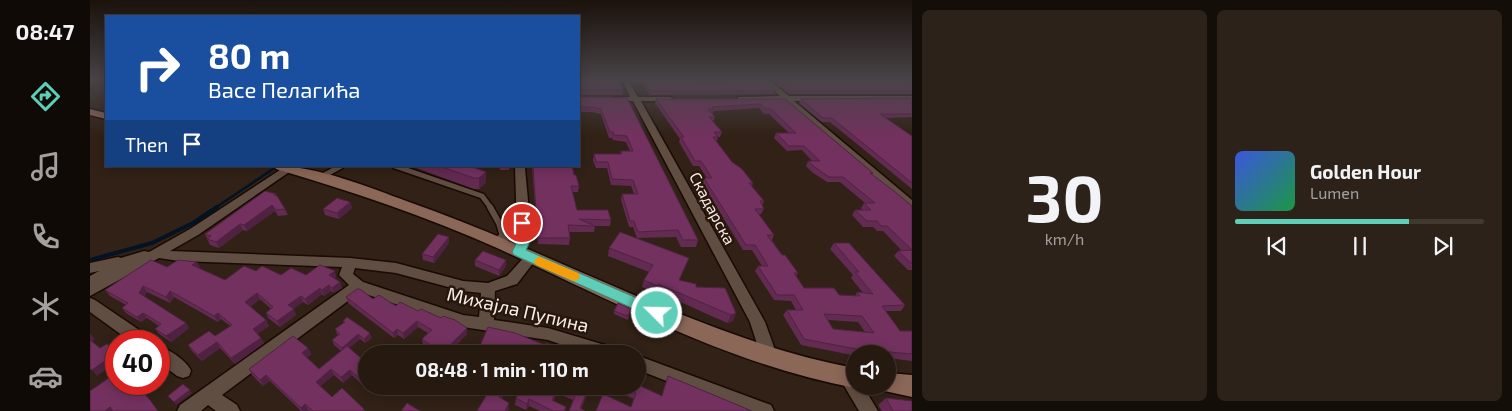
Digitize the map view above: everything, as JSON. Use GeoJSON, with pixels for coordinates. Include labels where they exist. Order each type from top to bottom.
{"type":"FeatureCollection","features":[{"type":"Feature","properties":{"kind":"street","name":"Скадарска"},"geometry":{"type":"LineString","coordinates":[[635,99],[757,322],[766,347],[764,355]]}},
{"type":"Feature","properties":{"kind":"street"},"geometry":{"type":"LineString","coordinates":[[787,99],[912,206]]}},
{"type":"Feature","properties":{"kind":"street"},"geometry":{"type":"LineString","coordinates":[[90,112],[105,116]]}},
{"type":"Feature","properties":{"kind":"street"},"geometry":{"type":"LineString","coordinates":[[90,278],[120,273],[161,251],[194,232],[288,167],[391,199],[516,245],[688,326],[764,355],[823,373],[846,376]]}},
{"type":"Feature","properties":{"kind":"street"},"geometry":{"type":"LineString","coordinates":[[516,245],[520,167]]}},
{"type":"Feature","properties":{"kind":"street","name":"Михајла Пупина"},"geometry":{"type":"LineString","coordinates":[[161,251],[179,258],[350,264],[396,268],[463,286],[488,288],[512,280],[516,245]]}},
{"type":"Feature","properties":{"kind":"street"},"geometry":{"type":"LineString","coordinates":[[90,278],[129,260],[161,251]]}},
{"type":"Feature","properties":{"kind":"street"},"geometry":{"type":"LineString","coordinates":[[120,273],[127,266],[129,260]]}},
{"type":"Feature","properties":{"kind":"street"},"geometry":{"type":"LineString","coordinates":[[186,411],[358,286],[346,275],[350,264]]}},
{"type":"Feature","properties":{"kind":"street","name":"Михајла Пупина"},"geometry":{"type":"LineString","coordinates":[[358,286],[463,322],[487,316],[583,345]]}},
{"type":"Feature","properties":{"kind":"street"},"geometry":{"type":"LineString","coordinates":[[487,316],[488,288]]}},
{"type":"Feature","properties":{"kind":"street"},"geometry":{"type":"LineString","coordinates":[[90,304],[127,330]]}},
{"type":"Feature","properties":{"kind":"street"},"geometry":{"type":"LineString","coordinates":[[170,361],[183,371]]}},
{"type":"Feature","properties":{"kind":"street"},"geometry":{"type":"LineString","coordinates":[[646,366],[765,411]]}},
{"type":"Feature","properties":{"kind":"street"},"geometry":{"type":"LineString","coordinates":[[896,384],[912,386]]}},
{"type":"Feature","properties":{"kind":"street"},"geometry":{"type":"LineString","coordinates":[[208,395],[230,411]]}},
{"type":"Feature","properties":{"kind":"street"},"geometry":{"type":"LineString","coordinates":[[861,395],[869,411]]}},
{"type":"Feature","properties":{"kind":"lane"},"geometry":{"type":"LineString","coordinates":[[320,178],[339,167]]}},
{"type":"Feature","properties":{"kind":"lane"},"geometry":{"type":"LineString","coordinates":[[398,167],[482,196],[516,245]]}},
{"type":"Feature","properties":{"kind":"building"},"geometry":{"type":"Polygon","coordinates":[[[580,99],[628,99],[698,240],[683,240],[678,230],[638,232],[634,221],[630,221],[622,194],[638,194],[633,180],[612,179],[608,162],[596,162],[594,154],[622,154],[621,151],[633,151],[627,136],[614,135],[613,132],[610,132],[601,109],[580,107],[580,99]]]}},
{"type":"Feature","properties":{"kind":"building"},"geometry":{"type":"Polygon","coordinates":[[[656,99],[785,99],[873,173],[870,173],[912,206],[912,250],[887,226],[881,226],[877,221],[867,221],[855,210],[871,210],[864,203],[875,203],[843,177],[829,177],[816,168],[808,161],[820,161],[804,146],[789,146],[776,133],[796,133],[771,109],[766,109],[761,104],[712,107],[714,109],[708,109],[715,117],[709,117],[722,132],[714,132],[718,137],[713,137],[732,162],[742,169],[753,183],[749,183],[764,201],[760,201],[764,209],[755,209],[774,235],[767,235],[798,273],[794,273],[804,288],[834,288],[839,295],[860,296],[857,292],[873,294],[855,272],[859,272],[834,243],[849,243],[905,305],[882,306],[900,331],[912,331],[912,354],[896,353],[896,345],[846,345],[846,347],[804,339],[787,310],[803,310],[794,295],[777,295],[758,266],[768,266],[755,245],[746,245],[704,178],[712,178],[701,161],[695,161],[681,137],[684,137],[656,99]],[[824,314],[833,329],[874,333],[862,316],[824,314]]]}},
{"type":"Feature","properties":{"kind":"building"},"geometry":{"type":"Polygon","coordinates":[[[801,99],[912,99],[912,114],[880,114],[912,136],[912,183],[832,118],[823,118],[801,99]]]}},
{"type":"Feature","properties":{"kind":"building"},"geometry":{"type":"Polygon","coordinates":[[[442,167],[472,167],[486,172],[479,178],[442,167]]]}},
{"type":"Feature","properties":{"kind":"building"},"geometry":{"type":"Polygon","coordinates":[[[533,167],[572,167],[579,186],[571,186],[577,210],[608,210],[611,220],[579,219],[595,226],[568,225],[570,238],[538,238],[533,167]]]}},
{"type":"Feature","properties":{"kind":"building"},"geometry":{"type":"Polygon","coordinates":[[[265,191],[276,194],[274,195],[277,196],[285,209],[276,210],[272,205],[244,225],[240,224],[216,242],[207,239],[211,236],[205,234],[265,191]]]}},
{"type":"Feature","properties":{"kind":"building"},"geometry":{"type":"Polygon","coordinates":[[[337,198],[350,202],[337,213],[323,209],[337,198]]]}},
{"type":"Feature","properties":{"kind":"building"},"geometry":{"type":"Polygon","coordinates":[[[620,232],[689,258],[679,280],[696,284],[696,287],[725,288],[736,313],[731,315],[658,284],[657,286],[644,280],[653,265],[609,248],[620,232]]]}},
{"type":"Feature","properties":{"kind":"building"},"geometry":{"type":"Polygon","coordinates":[[[438,234],[449,237],[433,257],[422,254],[438,234]]]}},
{"type":"Feature","properties":{"kind":"building"},"geometry":{"type":"Polygon","coordinates":[[[912,250],[912,264],[898,251],[912,250]]]}},
{"type":"Feature","properties":{"kind":"building"},"geometry":{"type":"Polygon","coordinates":[[[483,251],[506,260],[499,270],[475,260],[483,251]]]}},
{"type":"Feature","properties":{"kind":"building"},"geometry":{"type":"Polygon","coordinates":[[[151,260],[167,267],[178,260],[197,262],[192,265],[225,280],[244,266],[256,271],[262,266],[281,275],[291,268],[306,275],[320,265],[335,271],[329,275],[340,282],[332,288],[329,285],[322,290],[320,288],[305,299],[301,296],[288,305],[294,309],[277,321],[266,313],[273,307],[257,293],[245,302],[266,320],[253,329],[261,338],[231,358],[217,342],[198,355],[188,345],[209,331],[215,336],[232,325],[218,313],[214,316],[170,291],[166,297],[143,286],[139,293],[186,323],[170,333],[170,330],[155,329],[161,324],[143,313],[137,317],[122,308],[128,303],[105,290],[151,260]]]}},
{"type":"Feature","properties":{"kind":"building"},"geometry":{"type":"Polygon","coordinates":[[[360,289],[373,299],[379,295],[396,306],[400,302],[418,311],[421,309],[441,318],[443,316],[455,320],[467,328],[450,345],[431,345],[422,339],[432,330],[417,321],[403,333],[397,329],[393,333],[346,297],[360,289]]]}},
{"type":"Feature","properties":{"kind":"building"},"geometry":{"type":"Polygon","coordinates":[[[618,303],[631,309],[628,316],[614,311],[618,303]]]}},
{"type":"Feature","properties":{"kind":"building"},"geometry":{"type":"Polygon","coordinates":[[[347,317],[370,333],[364,339],[358,334],[342,348],[332,340],[340,334],[335,329],[345,322],[343,321],[347,317]]]}},
{"type":"Feature","properties":{"kind":"building"},"geometry":{"type":"Polygon","coordinates":[[[488,327],[515,333],[545,345],[480,345],[488,327]]]}},
{"type":"Feature","properties":{"kind":"building"},"geometry":{"type":"Polygon","coordinates":[[[293,336],[308,348],[302,353],[319,369],[347,346],[358,356],[358,377],[350,370],[341,377],[331,369],[316,382],[332,397],[342,388],[364,409],[362,411],[313,411],[305,404],[301,408],[266,375],[260,380],[249,369],[293,336]]]}},
{"type":"Feature","properties":{"kind":"building"},"geometry":{"type":"Polygon","coordinates":[[[90,340],[100,348],[105,345],[105,361],[92,370],[90,369],[90,340]]]}},
{"type":"Feature","properties":{"kind":"building"},"geometry":{"type":"Polygon","coordinates":[[[668,376],[752,411],[596,411],[603,395],[631,407],[635,395],[646,395],[646,389],[662,396],[668,376]]]}},
{"type":"Feature","properties":{"kind":"building"},"geometry":{"type":"Polygon","coordinates":[[[105,381],[105,395],[146,395],[158,411],[113,411],[110,407],[105,411],[90,411],[90,391],[105,381]]]}},
{"type":"Feature","properties":{"kind":"building"},"geometry":{"type":"Polygon","coordinates":[[[183,384],[190,390],[174,402],[168,396],[183,384]]]}},
{"type":"Feature","properties":{"kind":"building"},"geometry":{"type":"Polygon","coordinates":[[[487,395],[500,395],[499,397],[509,403],[505,411],[477,411],[487,395]]]}},
{"type":"Feature","properties":{"kind":"building"},"geometry":{"type":"Polygon","coordinates":[[[518,395],[554,395],[552,400],[566,407],[564,411],[553,411],[529,399],[527,404],[516,398],[518,395]]]}},
{"type":"Feature","properties":{"kind":"building"},"geometry":{"type":"Polygon","coordinates":[[[576,395],[586,395],[580,408],[585,411],[569,411],[576,395]]]}},
{"type":"Feature","properties":{"kind":"building"},"geometry":{"type":"Polygon","coordinates":[[[886,398],[912,401],[912,411],[893,411],[886,398]]]}},
{"type":"Feature","properties":{"kind":"building"},"geometry":{"type":"Polygon","coordinates":[[[407,403],[420,411],[401,411],[407,403]]]}},
{"type":"Feature","properties":{"kind":"waterway"},"geometry":{"type":"LineString","coordinates":[[215,208],[273,169]]}},
{"type":"Feature","properties":{"kind":"waterway"},"geometry":{"type":"LineString","coordinates":[[90,260],[152,243],[193,223],[217,207]]}},
{"type":"Feature","properties":{"kind":"slow traffic"},"geometry":{"type":"LineString","coordinates":[[540,262],[573,276]]}},
{"type":"Feature","properties":{"kind":"route"},"geometry":{"type":"LineString","coordinates":[[522,223],[523,237],[518,252],[657,313]]}}]}
